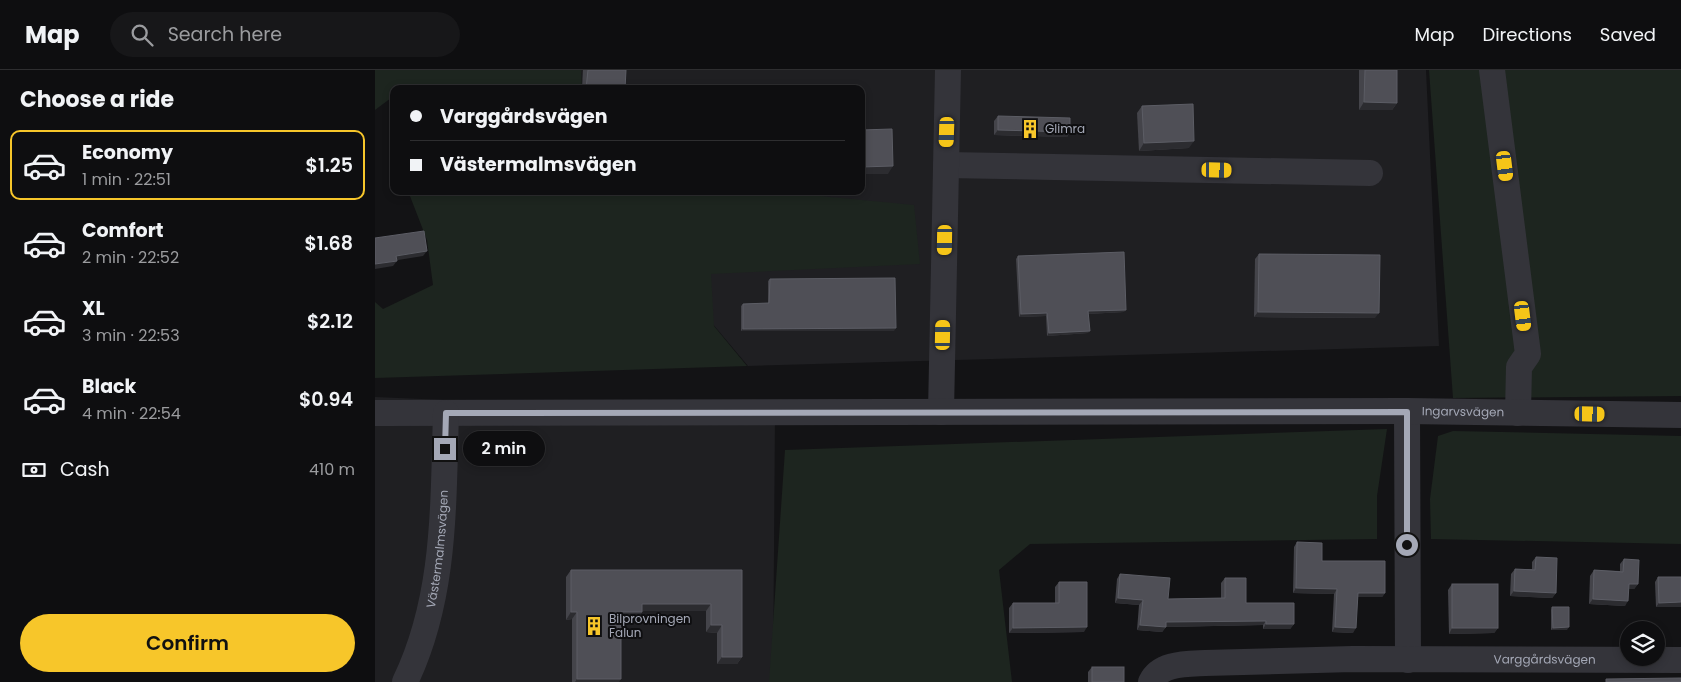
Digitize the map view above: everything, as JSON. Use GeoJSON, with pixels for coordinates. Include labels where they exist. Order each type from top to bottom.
{"type":"FeatureCollection","features":[{"type":"Feature","properties":{"kind":"street"},"geometry":{"type":"LineString","coordinates":[[941,412],[948,70]]}},
{"type":"Feature","properties":{"kind":"street"},"geometry":{"type":"LineString","coordinates":[[1492,70],[1528,354],[1519,367],[1518,413]]}},
{"type":"Feature","properties":{"kind":"street"},"geometry":{"type":"LineString","coordinates":[[946,165],[1370,173]]}},
{"type":"Feature","properties":{"kind":"street"},"geometry":{"type":"LineString","coordinates":[[1407,412],[1408,660]]}},
{"type":"Feature","properties":{"kind":"street","name":"Ingarvsvägen"},"geometry":{"type":"LineString","coordinates":[[375,413],[1407,412],[1681,415]]}},
{"type":"Feature","properties":{"kind":"street","name":"Västermalmsvägen"},"geometry":{"type":"LineString","coordinates":[[405,682],[425,630],[439,562],[443,527],[446,413]]}},
{"type":"Feature","properties":{"kind":"street","name":"Varggårdsvägen"},"geometry":{"type":"LineString","coordinates":[[1151,682],[1163,669],[1205,663],[1408,660],[1532,671],[1681,660]]}},
{"type":"Feature","properties":{"kind":"shaded area"},"geometry":{"type":"Polygon","coordinates":[[[375,70],[581,70],[582,85],[390,85],[390,99],[375,110],[375,70]]]}},
{"type":"Feature","properties":{"kind":"shaded area"},"geometry":{"type":"Polygon","coordinates":[[[581,70],[1426,70],[1439,346],[748,366],[604,195],[865,195],[865,85],[582,85],[581,70]]]}},
{"type":"Feature","properties":{"kind":"shaded area"},"geometry":{"type":"Polygon","coordinates":[[[1429,70],[1681,70],[1681,396],[1453,398],[1429,70]]]}},
{"type":"Feature","properties":{"kind":"shaded area"},"geometry":{"type":"Polygon","coordinates":[[[410,195],[810,195],[914,205],[920,264],[711,274],[714,326],[747,366],[375,378],[375,302],[383,309],[433,285],[427,240],[410,195]]]}},
{"type":"Feature","properties":{"kind":"shaded area"},"geometry":{"type":"Polygon","coordinates":[[[375,397],[775,414],[773,682],[375,682],[375,397]]]}},
{"type":"Feature","properties":{"kind":"shaded area"},"geometry":{"type":"Polygon","coordinates":[[[1387,429],[1377,496],[1377,539],[1030,544],[999,570],[1012,682],[769,682],[785,450],[1387,429]]]}},
{"type":"Feature","properties":{"kind":"shaded area"},"geometry":{"type":"Polygon","coordinates":[[[1453,431],[1681,436],[1681,544],[1431,539],[1430,499],[1438,436],[1453,431]]]}},
{"type":"Feature","properties":{"kind":"building"},"geometry":{"type":"Polygon","coordinates":[[[588,70],[626,70],[625,85],[586,85],[588,70]]]}},
{"type":"Feature","properties":{"kind":"building"},"geometry":{"type":"Polygon","coordinates":[[[1365,70],[1397,70],[1397,103],[1364,102],[1365,70]]]}},
{"type":"Feature","properties":{"kind":"building"},"geometry":{"type":"Polygon","coordinates":[[[1193,104],[1194,141],[1144,143],[1142,106],[1193,104]]]}},
{"type":"Feature","properties":{"kind":"building","name":"Glimra"},"geometry":{"type":"Polygon","coordinates":[[[998,116],[1070,118],[1070,132],[998,130],[998,116]]]}},
{"type":"Feature","properties":{"kind":"building"},"geometry":{"type":"Polygon","coordinates":[[[892,129],[893,166],[865,167],[865,130],[892,129]]]}},
{"type":"Feature","properties":{"kind":"building"},"geometry":{"type":"Polygon","coordinates":[[[424,231],[427,251],[396,256],[397,261],[375,264],[375,238],[424,231]]]}},
{"type":"Feature","properties":{"kind":"building"},"geometry":{"type":"Polygon","coordinates":[[[1124,252],[1126,310],[1088,311],[1090,331],[1049,333],[1047,313],[1021,314],[1018,256],[1124,252]]]}},
{"type":"Feature","properties":{"kind":"building"},"geometry":{"type":"Polygon","coordinates":[[[1259,254],[1380,255],[1379,313],[1258,312],[1259,254]]]}},
{"type":"Feature","properties":{"kind":"building"},"geometry":{"type":"Polygon","coordinates":[[[895,278],[896,328],[743,329],[743,304],[769,303],[770,279],[895,278]]]}},
{"type":"Feature","properties":{"kind":"building"},"geometry":{"type":"Polygon","coordinates":[[[1297,542],[1322,543],[1322,561],[1385,561],[1385,593],[1358,593],[1356,628],[1335,627],[1337,589],[1296,588],[1297,542]]]}},
{"type":"Feature","properties":{"kind":"building"},"geometry":{"type":"Polygon","coordinates":[[[1536,557],[1557,558],[1556,593],[1514,591],[1515,569],[1535,570],[1536,557]]]}},
{"type":"Feature","properties":{"kind":"building"},"geometry":{"type":"Polygon","coordinates":[[[1624,559],[1639,560],[1638,584],[1629,584],[1628,601],[1593,599],[1594,570],[1623,572],[1624,559]]]}},
{"type":"Feature","properties":{"kind":"building","name":"Bilprovningen Falun"},"geometry":{"type":"Polygon","coordinates":[[[571,570],[742,570],[742,657],[722,657],[722,625],[711,625],[711,604],[642,604],[642,612],[621,612],[621,679],[577,679],[577,612],[571,612],[571,570]]]}},
{"type":"Feature","properties":{"kind":"building"},"geometry":{"type":"Polygon","coordinates":[[[1120,574],[1170,578],[1168,599],[1225,598],[1225,578],[1246,578],[1246,603],[1294,603],[1294,624],[1266,624],[1266,621],[1166,622],[1166,627],[1140,625],[1143,600],[1118,598],[1120,574]]]}},
{"type":"Feature","properties":{"kind":"building"},"geometry":{"type":"Polygon","coordinates":[[[1658,577],[1681,577],[1681,602],[1659,603],[1658,577]]]}},
{"type":"Feature","properties":{"kind":"building"},"geometry":{"type":"Polygon","coordinates":[[[1059,582],[1087,582],[1087,627],[1013,628],[1013,603],[1059,603],[1059,582]]]}},
{"type":"Feature","properties":{"kind":"building"},"geometry":{"type":"Polygon","coordinates":[[[1452,584],[1498,584],[1498,628],[1452,628],[1452,584]]]}},
{"type":"Feature","properties":{"kind":"building"},"geometry":{"type":"Polygon","coordinates":[[[1552,607],[1569,607],[1569,627],[1553,628],[1552,607]]]}},
{"type":"Feature","properties":{"kind":"building"},"geometry":{"type":"Polygon","coordinates":[[[1092,667],[1124,667],[1124,682],[1092,682],[1092,667]]]}},
{"type":"Feature","properties":{"kind":"building"},"geometry":{"type":"Polygon","coordinates":[[[1681,678],[1681,682],[1606,682],[1606,679],[1681,678]]]}},
{"type":"Feature","properties":{"kind":"place","name":"Glimra"},"geometry":{"type":"Point","coordinates":[1030,129]}},
{"type":"Feature","properties":{"kind":"place","name":"Bilprovningen Falun"},"geometry":{"type":"Point","coordinates":[594,626]}},
{"type":"Feature","properties":{"kind":"route"},"geometry":{"type":"LineString","coordinates":[[445,449],[446,413],[1407,412],[1407,545]]}}]}
